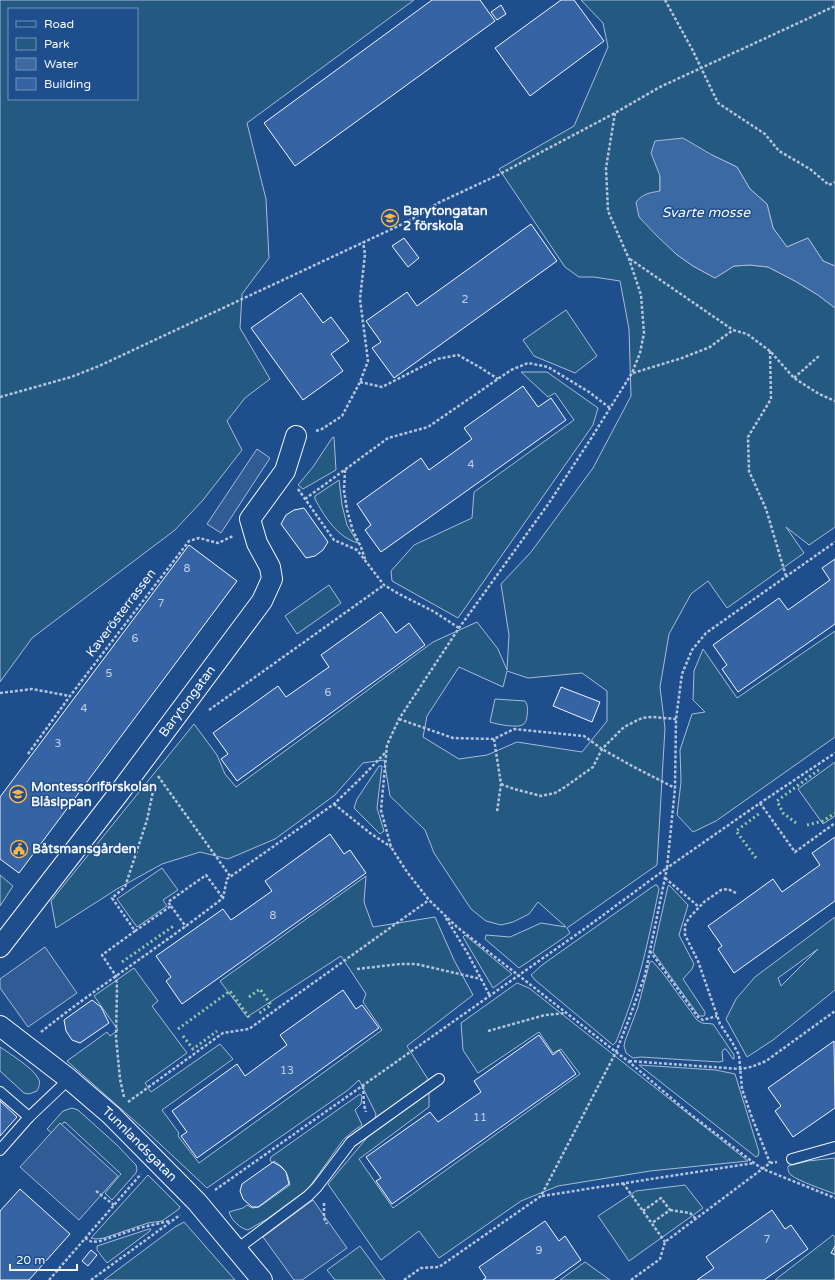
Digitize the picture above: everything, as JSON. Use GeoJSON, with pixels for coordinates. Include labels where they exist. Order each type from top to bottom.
{"type":"FeatureCollection","features":[{"type":"Feature","properties":{"kind":"street"},"geometry":{"type":"LineString","coordinates":[[250,519],[285,472],[296,436]]}},
{"type":"Feature","properties":{"kind":"street","name":"Barytongatan"},"geometry":{"type":"LineString","coordinates":[[0,947],[119,793],[262,600],[272,579],[270,567],[257,543],[250,519]]}},
{"type":"Feature","properties":{"kind":"street","name":"Tunnlandsgatan"},"geometry":{"type":"LineString","coordinates":[[0,1026],[69,1079],[111,1115],[197,1202],[262,1280]]}},
{"type":"Feature","properties":{"kind":"lane"},"geometry":{"type":"LineString","coordinates":[[0,1150],[29,1117],[69,1079]]}},
{"type":"Feature","properties":{"kind":"lane"},"geometry":{"type":"LineString","coordinates":[[236,1249],[308,1196],[317,1187],[351,1142],[439,1079]]}},
{"type":"Feature","properties":{"kind":"lane"},"geometry":{"type":"LineString","coordinates":[[0,1092],[29,1117]]}},
{"type":"Feature","properties":{"kind":"lane"},"geometry":{"type":"LineString","coordinates":[[792,1159],[835,1147]]}},
{"type":"Feature","properties":{"kind":"path"},"geometry":{"type":"LineString","coordinates":[[665,0],[701,67],[718,103],[765,134],[780,151],[810,169],[829,185],[835,182]]}},
{"type":"Feature","properties":{"kind":"path"},"geometry":{"type":"LineString","coordinates":[[0,397],[71,377],[99,366],[408,221],[438,202],[498,175],[701,67],[835,6]]}},
{"type":"Feature","properties":{"kind":"path"},"geometry":{"type":"LineString","coordinates":[[615,113],[606,168],[608,211],[629,259],[641,295],[644,333],[640,353],[632,373],[549,503],[459,628],[399,720],[387,745],[381,810],[391,847],[407,872],[429,900],[457,927],[628,1061],[690,1114],[754,1163],[763,1169],[835,1198]]}},
{"type":"Feature","properties":{"kind":"path"},"geometry":{"type":"LineString","coordinates":[[296,436],[322,429],[342,416],[360,382],[368,361],[360,300],[365,254],[363,242]]}},
{"type":"Feature","properties":{"kind":"path"},"geometry":{"type":"LineString","coordinates":[[629,259],[733,330],[747,334],[770,351],[794,378],[819,394],[835,401]]}},
{"type":"Feature","properties":{"kind":"path"},"geometry":{"type":"LineString","coordinates":[[632,373],[682,358],[710,347],[733,330]]}},
{"type":"Feature","properties":{"kind":"path"},"geometry":{"type":"LineString","coordinates":[[770,351],[771,399],[748,437],[749,471],[766,509],[786,576]]}},
{"type":"Feature","properties":{"kind":"path"},"geometry":{"type":"LineString","coordinates":[[360,382],[382,387],[437,359],[458,355],[498,379]]}},
{"type":"Feature","properties":{"kind":"path"},"geometry":{"type":"LineString","coordinates":[[794,378],[820,355]]}},
{"type":"Feature","properties":{"kind":"path"},"geometry":{"type":"LineString","coordinates":[[305,499],[388,438],[428,427],[511,370],[528,363],[548,367],[589,392],[610,408]]}},
{"type":"Feature","properties":{"kind":"path"},"geometry":{"type":"LineString","coordinates":[[345,470],[344,491],[347,510],[353,532],[361,547],[365,561]]}},
{"type":"Feature","properties":{"kind":"path"},"geometry":{"type":"LineString","coordinates":[[285,472],[334,540],[357,550],[384,585],[433,611],[459,628]]}},
{"type":"Feature","properties":{"kind":"path","name":"Kaverösterrassen"},"geometry":{"type":"LineString","coordinates":[[28,754],[70,696],[190,541],[199,538],[218,543],[235,535],[250,519]]}},
{"type":"Feature","properties":{"kind":"path"},"geometry":{"type":"LineString","coordinates":[[541,1196],[616,1052],[645,975],[667,868],[675,788],[676,719],[682,674],[692,650],[706,633],[835,542]]}},
{"type":"Feature","properties":{"kind":"path"},"geometry":{"type":"LineString","coordinates":[[203,714],[384,585]]}},
{"type":"Feature","properties":{"kind":"path"},"geometry":{"type":"LineString","coordinates":[[0,693],[32,689],[70,696]]}},
{"type":"Feature","properties":{"kind":"path"},"geometry":{"type":"LineString","coordinates":[[502,784],[514,789],[541,796],[554,793],[593,767],[602,749],[624,728],[642,718],[652,717],[676,719]]}},
{"type":"Feature","properties":{"kind":"path"},"geometry":{"type":"LineString","coordinates":[[399,720],[453,738],[494,739],[514,730],[584,736],[602,749],[675,788]]}},
{"type":"Feature","properties":{"kind":"path"},"geometry":{"type":"LineString","coordinates":[[494,739],[502,784],[497,812]]}},
{"type":"Feature","properties":{"kind":"path"},"geometry":{"type":"LineString","coordinates":[[25,1045],[116,976],[186,927],[223,898],[227,879],[230,876],[334,804],[386,752]]}},
{"type":"Feature","properties":{"kind":"path"},"geometry":{"type":"LineString","coordinates":[[91,1280],[197,1202],[490,996],[667,868],[835,753]]}},
{"type":"Feature","properties":{"kind":"path"},"geometry":{"type":"LineString","coordinates":[[135,931],[112,898],[125,887],[147,820],[154,794],[156,774],[230,876]]}},
{"type":"Feature","properties":{"kind":"path"},"geometry":{"type":"LineString","coordinates":[[760,803],[795,852],[835,823]]}},
{"type":"Feature","properties":{"kind":"path"},"geometry":{"type":"LineString","coordinates":[[334,804],[370,833],[391,847]]}},
{"type":"Feature","properties":{"kind":"path"},"geometry":{"type":"LineString","coordinates":[[186,927],[168,902],[206,875],[223,898]]}},
{"type":"Feature","properties":{"kind":"path"},"geometry":{"type":"LineString","coordinates":[[665,878],[699,908]]}},
{"type":"Feature","properties":{"kind":"path"},"geometry":{"type":"LineString","coordinates":[[736,893],[728,889],[721,890],[704,902],[689,918],[685,925],[685,935],[698,961],[720,1024],[739,1055],[742,1089],[770,1163]]}},
{"type":"Feature","properties":{"kind":"path"},"geometry":{"type":"LineString","coordinates":[[171,906],[102,955],[116,976],[118,988],[116,1037],[120,1079],[126,1104],[223,1033],[249,1029],[429,900]]}},
{"type":"Feature","properties":{"kind":"path"},"geometry":{"type":"LineString","coordinates":[[444,914],[490,996]]}},
{"type":"Feature","properties":{"kind":"path"},"geometry":{"type":"LineString","coordinates":[[650,951],[698,1017],[703,1020],[717,1016]]}},
{"type":"Feature","properties":{"kind":"path"},"geometry":{"type":"LineString","coordinates":[[357,969],[400,964],[416,964],[458,972],[481,979]]}},
{"type":"Feature","properties":{"kind":"path"},"geometry":{"type":"LineString","coordinates":[[628,1061],[740,1069],[757,1065],[766,1061],[835,1012]]}},
{"type":"Feature","properties":{"kind":"path"},"geometry":{"type":"LineString","coordinates":[[488,1031],[545,1015],[567,1013]]}},
{"type":"Feature","properties":{"kind":"path"},"geometry":{"type":"LineString","coordinates":[[363,1085],[364,1105],[371,1127]]}},
{"type":"Feature","properties":{"kind":"path"},"geometry":{"type":"LineString","coordinates":[[49,1280],[154,1158]]}},
{"type":"Feature","properties":{"kind":"path"},"geometry":{"type":"LineString","coordinates":[[631,1280],[660,1259],[665,1242],[770,1163],[792,1159]]}},
{"type":"Feature","properties":{"kind":"path"},"geometry":{"type":"LineString","coordinates":[[404,1280],[421,1268],[439,1267],[541,1196],[754,1163]]}},
{"type":"Feature","properties":{"kind":"path"},"geometry":{"type":"LineString","coordinates":[[622,1183],[665,1242]]}},
{"type":"Feature","properties":{"kind":"path"},"geometry":{"type":"LineString","coordinates":[[96,1191],[114,1205]]}},
{"type":"Feature","properties":{"kind":"path"},"geometry":{"type":"LineString","coordinates":[[643,1211],[661,1198],[670,1210]]}},
{"type":"Feature","properties":{"kind":"path"},"geometry":{"type":"LineString","coordinates":[[652,1223],[670,1210],[690,1213],[696,1219]]}},
{"type":"Feature","properties":{"kind":"path"},"geometry":{"type":"LineString","coordinates":[[85,1238],[92,1242],[100,1241],[139,1228],[171,1221]]}},
{"type":"Feature","properties":{"kind":"green space"},"geometry":{"type":"Polygon","coordinates":[[[0,0],[414,0],[247,123],[266,199],[269,258],[242,294],[240,328],[270,379],[245,398],[227,421],[242,450],[203,500],[175,530],[32,638],[0,682],[0,0]]]}},
{"type":"Feature","properties":{"kind":"green space"},"geometry":{"type":"Polygon","coordinates":[[[581,0],[835,0],[835,266],[823,261],[808,238],[787,247],[773,228],[767,204],[750,189],[737,167],[712,155],[660,176],[660,191],[668,246],[676,254],[693,266],[715,278],[734,266],[750,265],[768,267],[818,295],[835,308],[835,527],[809,545],[786,527],[804,553],[727,608],[708,581],[691,594],[669,634],[660,687],[665,728],[657,865],[567,928],[570,933],[519,968],[485,939],[486,935],[510,937],[541,923],[566,927],[538,902],[529,914],[513,922],[501,925],[486,921],[471,909],[434,853],[425,830],[390,796],[384,760],[363,763],[335,795],[275,839],[228,859],[200,852],[162,864],[117,889],[56,928],[51,901],[194,724],[217,755],[225,774],[236,787],[433,642],[477,622],[498,649],[507,670],[509,635],[501,584],[531,552],[593,468],[631,396],[629,329],[620,281],[594,277],[579,277],[565,267],[499,169],[574,126],[608,47],[603,23],[581,0]],[[459,667],[427,716],[423,737],[459,759],[487,755],[517,742],[582,752],[607,721],[607,691],[582,673],[528,678],[507,671],[503,687],[459,667]]]}},
{"type":"Feature","properties":{"kind":"green space"},"geometry":{"type":"Polygon","coordinates":[[[566,310],[597,356],[575,373],[534,356],[523,340],[566,310]]]}},
{"type":"Feature","properties":{"kind":"green space"},"geometry":{"type":"Polygon","coordinates":[[[521,372],[547,372],[598,408],[593,425],[458,618],[392,581],[391,571],[414,545],[472,518],[474,492],[574,420],[555,393],[548,397],[521,372]]]}},
{"type":"Feature","properties":{"kind":"green space"},"geometry":{"type":"Polygon","coordinates":[[[334,437],[336,470],[303,489],[298,485],[334,437]]]}},
{"type":"Feature","properties":{"kind":"green space"},"geometry":{"type":"Polygon","coordinates":[[[339,480],[342,505],[347,525],[358,543],[344,536],[332,526],[315,499],[315,496],[339,480]]]}},
{"type":"Feature","properties":{"kind":"green space"},"geometry":{"type":"Polygon","coordinates":[[[329,585],[341,603],[297,634],[285,616],[329,585]]]}},
{"type":"Feature","properties":{"kind":"green space"},"geometry":{"type":"Polygon","coordinates":[[[835,631],[835,737],[716,821],[693,832],[677,815],[681,782],[680,750],[692,714],[705,712],[693,700],[694,671],[703,649],[737,698],[835,631]]]}},
{"type":"Feature","properties":{"kind":"green space"},"geometry":{"type":"Polygon","coordinates":[[[495,699],[525,701],[528,710],[525,723],[513,726],[490,722],[495,699]]]}},
{"type":"Feature","properties":{"kind":"green space"},"geometry":{"type":"Polygon","coordinates":[[[835,762],[835,816],[823,824],[798,789],[835,762]]]}},
{"type":"Feature","properties":{"kind":"green space"},"geometry":{"type":"Polygon","coordinates":[[[379,766],[382,766],[377,808],[384,831],[380,834],[354,808],[357,799],[379,766]]]}},
{"type":"Feature","properties":{"kind":"green space"},"geometry":{"type":"Polygon","coordinates":[[[162,868],[178,890],[163,900],[167,906],[137,927],[117,899],[162,868]]]}},
{"type":"Feature","properties":{"kind":"green space"},"geometry":{"type":"Polygon","coordinates":[[[0,875],[13,886],[0,906],[0,875]]]}},
{"type":"Feature","properties":{"kind":"green space"},"geometry":{"type":"Polygon","coordinates":[[[366,876],[364,902],[373,927],[435,917],[454,960],[473,995],[407,1046],[429,1081],[429,1107],[359,1159],[393,1208],[580,1074],[561,1049],[553,1053],[539,1032],[478,1073],[463,1050],[461,1023],[517,983],[529,988],[748,1161],[650,1171],[558,1186],[521,1201],[439,1258],[419,1231],[381,1260],[328,1184],[371,1133],[376,1114],[359,1080],[348,1090],[207,1188],[145,1130],[67,1061],[107,1032],[110,1036],[118,1030],[94,996],[134,968],[158,1001],[152,1006],[187,1053],[145,1083],[151,1092],[220,1044],[233,1059],[162,1110],[179,1133],[178,1136],[199,1163],[382,1030],[363,1002],[366,994],[341,956],[247,1017],[220,981],[366,876]]]}},
{"type":"Feature","properties":{"kind":"green space"},"geometry":{"type":"Polygon","coordinates":[[[657,885],[659,889],[642,965],[626,1016],[616,1042],[613,1045],[535,980],[531,975],[542,965],[657,885]]]}},
{"type":"Feature","properties":{"kind":"green space"},"geometry":{"type":"Polygon","coordinates":[[[669,885],[688,905],[679,935],[694,964],[692,969],[683,979],[705,1012],[704,1016],[699,1016],[653,952],[669,885]]]}},
{"type":"Feature","properties":{"kind":"green space"},"geometry":{"type":"Polygon","coordinates":[[[835,917],[835,990],[773,1040],[747,1057],[726,1019],[736,999],[755,977],[835,917]],[[818,949],[778,978],[781,986],[818,949]]]}},
{"type":"Feature","properties":{"kind":"green space"},"geometry":{"type":"Polygon","coordinates":[[[465,935],[512,974],[493,988],[463,937],[465,935]]]}},
{"type":"Feature","properties":{"kind":"green space"},"geometry":{"type":"Polygon","coordinates":[[[652,961],[662,972],[697,1020],[702,1023],[713,1024],[734,1055],[734,1059],[726,1049],[722,1052],[723,1061],[719,1062],[641,1057],[633,1058],[626,1053],[624,1046],[625,1041],[638,1007],[650,962],[652,961]]]}},
{"type":"Feature","properties":{"kind":"green space"},"geometry":{"type":"Polygon","coordinates":[[[0,1047],[21,1061],[35,1074],[39,1080],[37,1091],[29,1094],[24,1093],[0,1071],[0,1047]]]}},
{"type":"Feature","properties":{"kind":"green space"},"geometry":{"type":"Polygon","coordinates":[[[639,1065],[716,1070],[735,1074],[759,1152],[758,1156],[756,1157],[639,1065]]]}},
{"type":"Feature","properties":{"kind":"green space"},"geometry":{"type":"Polygon","coordinates":[[[360,1094],[362,1096],[361,1104],[355,1110],[362,1125],[343,1140],[308,1189],[267,1219],[248,1230],[237,1224],[229,1212],[243,1208],[247,1205],[252,1208],[259,1207],[290,1185],[285,1171],[274,1161],[272,1163],[270,1160],[271,1157],[360,1094]]]}},
{"type":"Feature","properties":{"kind":"green space"},"geometry":{"type":"Polygon","coordinates":[[[72,1108],[78,1110],[117,1145],[136,1165],[136,1173],[112,1200],[105,1193],[121,1174],[65,1122],[53,1134],[47,1129],[63,1111],[72,1108]]]}},
{"type":"Feature","properties":{"kind":"green space"},"geometry":{"type":"Polygon","coordinates":[[[835,1158],[835,1194],[799,1180],[788,1171],[788,1166],[808,1161],[835,1158]]]}},
{"type":"Feature","properties":{"kind":"green space"},"geometry":{"type":"Polygon","coordinates":[[[148,1175],[180,1207],[179,1209],[162,1221],[148,1223],[104,1238],[91,1238],[148,1175]]]}},
{"type":"Feature","properties":{"kind":"green space"},"geometry":{"type":"Polygon","coordinates":[[[685,1185],[703,1208],[629,1261],[598,1216],[636,1191],[685,1185]]]}},
{"type":"Feature","properties":{"kind":"green space"},"geometry":{"type":"Polygon","coordinates":[[[184,1222],[235,1280],[104,1280],[175,1227],[184,1222]]]}},
{"type":"Feature","properties":{"kind":"green space"},"geometry":{"type":"Polygon","coordinates":[[[151,1229],[150,1231],[107,1263],[97,1250],[97,1246],[151,1229]]]}},
{"type":"Feature","properties":{"kind":"green space"},"geometry":{"type":"Polygon","coordinates":[[[833,1235],[835,1237],[835,1280],[775,1280],[833,1235]]]}},
{"type":"Feature","properties":{"kind":"green space"},"geometry":{"type":"Polygon","coordinates":[[[360,1246],[385,1280],[335,1280],[327,1270],[360,1246]]]}},
{"type":"Feature","properties":{"kind":"green space"},"geometry":{"type":"Polygon","coordinates":[[[585,1262],[610,1280],[560,1280],[585,1262]]]}},
{"type":"Feature","properties":{"kind":"shaded area"},"geometry":{"type":"Polygon","coordinates":[[[257,449],[270,458],[221,533],[207,524],[257,449]]]}},
{"type":"Feature","properties":{"kind":"shaded area"},"geometry":{"type":"Polygon","coordinates":[[[45,947],[77,993],[28,1027],[0,988],[0,979],[45,947]]]}},
{"type":"Feature","properties":{"kind":"shaded area"},"geometry":{"type":"Polygon","coordinates":[[[60,1123],[118,1176],[79,1220],[20,1167],[60,1123]]]}},
{"type":"Feature","properties":{"kind":"shaded area"},"geometry":{"type":"Polygon","coordinates":[[[313,1200],[347,1248],[302,1280],[294,1280],[263,1237],[313,1200]]]}},
{"type":"Feature","properties":{"kind":"water","name":"Svarte mosse"},"geometry":{"type":"Polygon","coordinates":[[[683,138],[712,155],[737,167],[750,189],[767,204],[773,228],[787,247],[808,238],[823,261],[835,266],[835,308],[818,295],[768,267],[750,265],[734,266],[715,278],[693,266],[676,254],[639,217],[636,202],[644,195],[660,191],[660,176],[651,153],[655,141],[683,138]]]}},
{"type":"Feature","properties":{"kind":"building"},"geometry":{"type":"Polygon","coordinates":[[[432,0],[480,0],[495,21],[295,166],[264,123],[432,0]]]}},
{"type":"Feature","properties":{"kind":"building"},"geometry":{"type":"Polygon","coordinates":[[[561,0],[574,0],[604,41],[530,96],[495,48],[561,0]]]}},
{"type":"Feature","properties":{"kind":"building"},"geometry":{"type":"Polygon","coordinates":[[[501,5],[506,14],[497,20],[491,12],[501,5]]]}},
{"type":"Feature","properties":{"kind":"building"},"geometry":{"type":"Polygon","coordinates":[[[531,224],[557,261],[394,378],[372,348],[381,342],[366,321],[407,292],[417,306],[531,224]]]}},
{"type":"Feature","properties":{"kind":"building"},"geometry":{"type":"Polygon","coordinates":[[[404,238],[419,258],[408,267],[392,246],[404,238]]]}},
{"type":"Feature","properties":{"kind":"building"},"geometry":{"type":"Polygon","coordinates":[[[301,293],[323,323],[331,317],[349,341],[331,354],[343,371],[303,400],[251,328],[301,293]]]}},
{"type":"Feature","properties":{"kind":"building"},"geometry":{"type":"Polygon","coordinates":[[[523,386],[538,407],[551,398],[566,420],[381,552],[365,530],[371,525],[357,504],[421,458],[429,470],[472,439],[464,428],[523,386]]]}},
{"type":"Feature","properties":{"kind":"building"},"geometry":{"type":"Polygon","coordinates":[[[304,508],[328,542],[323,550],[315,556],[306,558],[281,524],[286,515],[294,510],[304,508]]]}},
{"type":"Feature","properties":{"kind":"building"},"geometry":{"type":"Polygon","coordinates":[[[189,545],[237,581],[19,873],[0,859],[0,797],[189,545]]]}},
{"type":"Feature","properties":{"kind":"building"},"geometry":{"type":"Polygon","coordinates":[[[835,559],[835,624],[738,692],[722,669],[727,665],[713,645],[779,598],[788,610],[830,580],[822,568],[835,559]]]}},
{"type":"Feature","properties":{"kind":"building"},"geometry":{"type":"Polygon","coordinates":[[[381,612],[396,633],[409,623],[425,645],[237,781],[221,759],[228,754],[213,733],[278,686],[286,697],[329,667],[321,655],[381,612]]]}},
{"type":"Feature","properties":{"kind":"building"},"geometry":{"type":"Polygon","coordinates":[[[561,687],[600,702],[592,722],[553,706],[561,687]]]}},
{"type":"Feature","properties":{"kind":"building"},"geometry":{"type":"Polygon","coordinates":[[[330,834],[344,854],[350,850],[366,873],[182,1004],[166,981],[171,977],[156,956],[223,909],[231,920],[272,891],[265,881],[330,834]]]}},
{"type":"Feature","properties":{"kind":"building"},"geometry":{"type":"Polygon","coordinates":[[[835,837],[835,901],[734,973],[718,949],[722,946],[708,926],[773,879],[782,892],[820,865],[812,853],[835,837]]]}},
{"type":"Feature","properties":{"kind":"building"},"geometry":{"type":"Polygon","coordinates":[[[343,990],[356,1009],[362,1005],[379,1028],[197,1158],[181,1136],[187,1132],[172,1111],[237,1064],[245,1076],[287,1045],[280,1035],[343,990]]]}},
{"type":"Feature","properties":{"kind":"building"},"geometry":{"type":"Polygon","coordinates":[[[92,1000],[101,1007],[109,1023],[80,1043],[72,1040],[66,1031],[64,1020],[92,1000]]]}},
{"type":"Feature","properties":{"kind":"building"},"geometry":{"type":"Polygon","coordinates":[[[539,1035],[553,1055],[559,1050],[576,1074],[392,1204],[376,1181],[381,1178],[366,1157],[430,1112],[438,1122],[481,1092],[474,1081],[539,1035]]]}},
{"type":"Feature","properties":{"kind":"building"},"geometry":{"type":"Polygon","coordinates":[[[834,1041],[835,1108],[793,1137],[775,1111],[781,1106],[768,1088],[834,1041]]]}},
{"type":"Feature","properties":{"kind":"building"},"geometry":{"type":"Polygon","coordinates":[[[0,1101],[17,1117],[0,1136],[0,1101]]]}},
{"type":"Feature","properties":{"kind":"building"},"geometry":{"type":"Polygon","coordinates":[[[273,1162],[286,1172],[289,1184],[258,1207],[252,1207],[243,1199],[240,1191],[242,1184],[273,1162]]]}},
{"type":"Feature","properties":{"kind":"building"},"geometry":{"type":"Polygon","coordinates":[[[20,1189],[70,1234],[29,1280],[0,1280],[0,1211],[20,1189]]]}},
{"type":"Feature","properties":{"kind":"building"},"geometry":{"type":"Polygon","coordinates":[[[772,1210],[785,1229],[791,1225],[808,1249],[764,1280],[697,1280],[714,1268],[706,1257],[772,1210]]]}},
{"type":"Feature","properties":{"kind":"building"},"geometry":{"type":"Polygon","coordinates":[[[545,1221],[559,1241],[565,1236],[581,1260],[553,1280],[483,1280],[486,1278],[479,1267],[545,1221]]]}},
{"type":"Feature","properties":{"kind":"building"},"geometry":{"type":"Polygon","coordinates":[[[835,1246],[835,1255],[831,1253],[835,1246]]]}},
{"type":"Feature","properties":{"kind":"building"},"geometry":{"type":"Polygon","coordinates":[[[91,1250],[97,1255],[88,1266],[82,1261],[91,1250]]]}},
{"type":"Feature","properties":{"kind":"hedge"},"geometry":{"type":"LineString","coordinates":[[796,823],[783,813],[777,801],[820,769]]}},
{"type":"Feature","properties":{"kind":"hedge"},"geometry":{"type":"LineString","coordinates":[[756,858],[736,831],[760,813]]}},
{"type":"Feature","properties":{"kind":"hedge"},"geometry":{"type":"LineString","coordinates":[[807,825],[823,821],[835,813]]}},
{"type":"Feature","properties":{"kind":"hedge"},"geometry":{"type":"LineString","coordinates":[[122,962],[175,925]]}},
{"type":"Feature","properties":{"kind":"hedge"},"geometry":{"type":"LineString","coordinates":[[249,997],[260,989],[271,1005],[258,1014]]}},
{"type":"Feature","properties":{"kind":"hedge"},"geometry":{"type":"LineString","coordinates":[[178,1029],[230,991],[251,1020]]}},
{"type":"Feature","properties":{"kind":"hedge"},"geometry":{"type":"LineString","coordinates":[[183,1036],[193,1049],[217,1031]]}},
{"type":"Feature","properties":{"kind":"place","name":"Barytongatan 2 förskola"},"geometry":{"type":"Point","coordinates":[390,218]}},
{"type":"Feature","properties":{"kind":"place","name":"Montessoriförskolan Blåsippan"},"geometry":{"type":"Point","coordinates":[18,794]}},
{"type":"Feature","properties":{"kind":"place","name":"Båtsmansgården"},"geometry":{"type":"Point","coordinates":[19,849]}}]}
